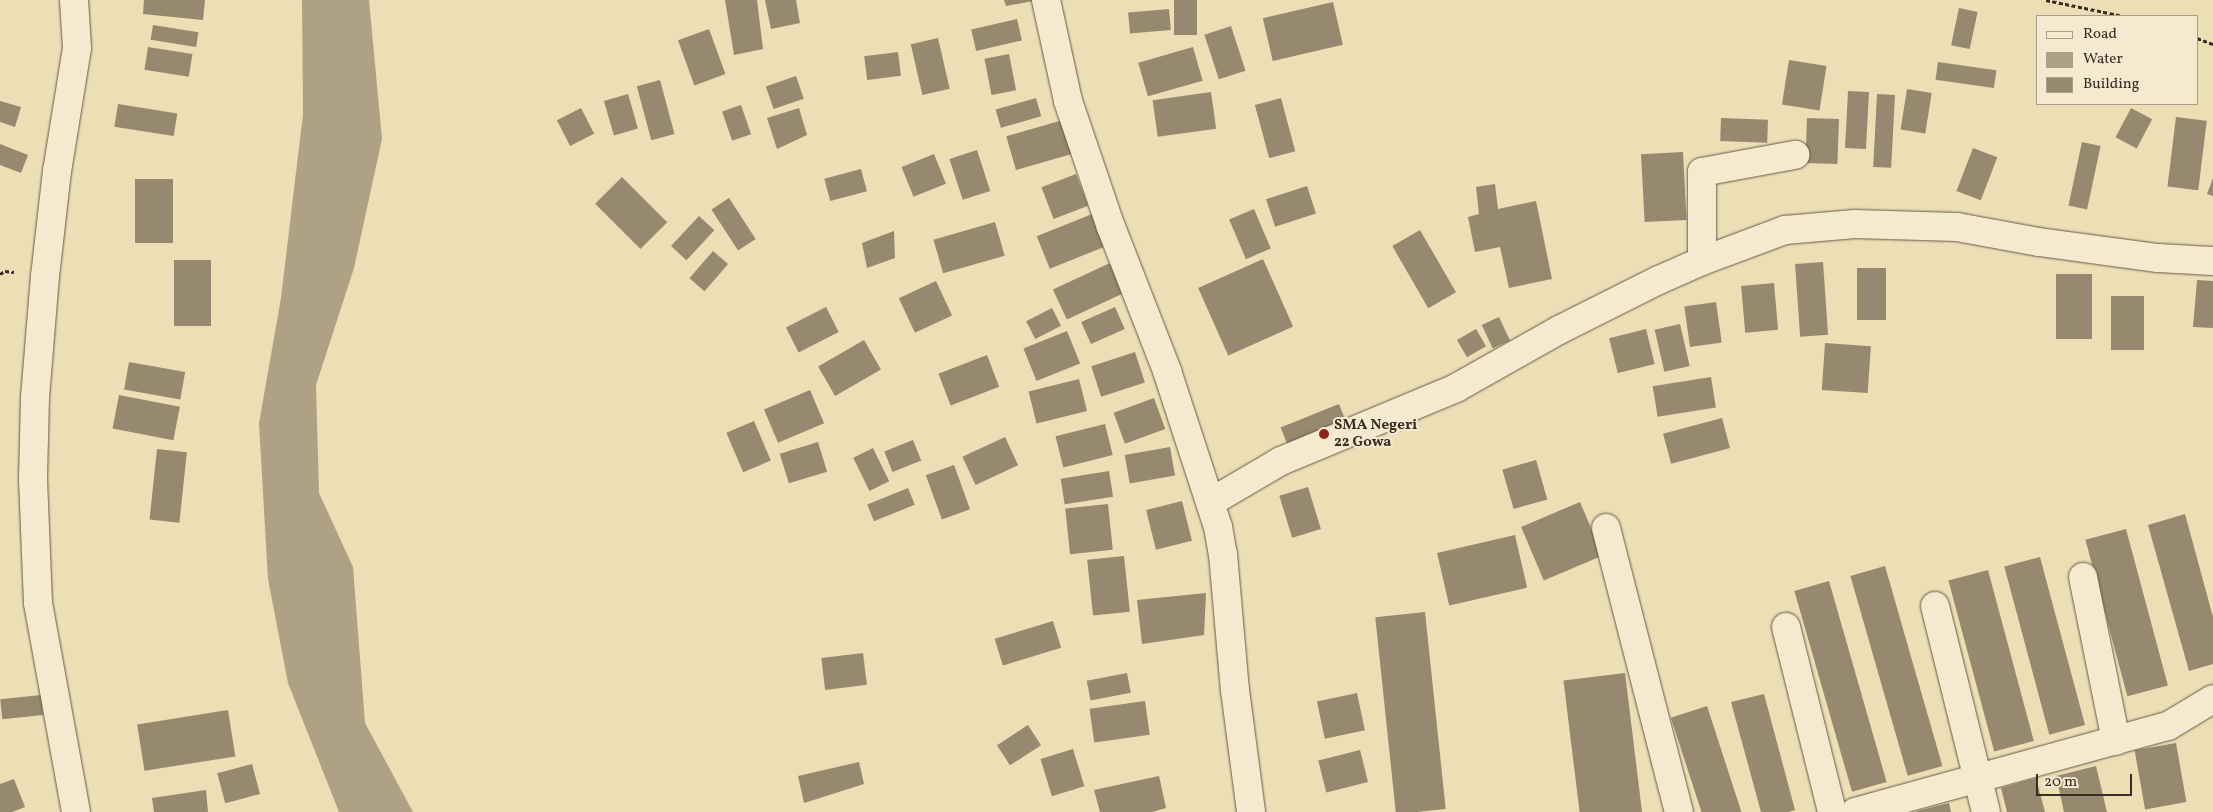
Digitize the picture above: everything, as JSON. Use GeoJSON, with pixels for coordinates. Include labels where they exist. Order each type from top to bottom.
{"type":"FeatureCollection","features":[{"type":"Feature","properties":{"kind":"street"},"geometry":{"type":"LineString","coordinates":[[74,0],[77,48],[57,172],[45,276],[35,397],[33,479],[38,603],[76,812]]}},
{"type":"Feature","properties":{"kind":"street"},"geometry":{"type":"LineString","coordinates":[[1046,0],[1071,110],[1110,227],[1167,371],[1211,502],[1223,554],[1235,690],[1251,812]]}},
{"type":"Feature","properties":{"kind":"street"},"geometry":{"type":"LineString","coordinates":[[1702,261],[1702,172],[1795,156]]}},
{"type":"Feature","properties":{"kind":"street"},"geometry":{"type":"LineString","coordinates":[[1211,502],[1281,461],[1456,388],[1559,330],[1702,261],[1785,230],[1854,224],[1957,227],[2049,244],[2158,258],[2213,261]]}},
{"type":"Feature","properties":{"kind":"street"},"geometry":{"type":"LineString","coordinates":[[1606,528],[1679,812]]}},
{"type":"Feature","properties":{"kind":"street"},"geometry":{"type":"LineString","coordinates":[[2083,577],[2116,741]]}},
{"type":"Feature","properties":{"kind":"street"},"geometry":{"type":"LineString","coordinates":[[1935,606],[1986,812]]}},
{"type":"Feature","properties":{"kind":"street"},"geometry":{"type":"LineString","coordinates":[[1786,627],[1832,812]]}},
{"type":"Feature","properties":{"kind":"street"},"geometry":{"type":"LineString","coordinates":[[1855,812],[2168,726],[2213,699]]}},
{"type":"Feature","properties":{"kind":"path"},"geometry":{"type":"LineString","coordinates":[[2046,0],[2118,15]]}},
{"type":"Feature","properties":{"kind":"path"},"geometry":{"type":"LineString","coordinates":[[2198,38],[2213,44]]}},
{"type":"Feature","properties":{"kind":"water"},"geometry":{"type":"Polygon","coordinates":[[[302,0],[369,0],[382,139],[354,268],[316,385],[319,493],[353,567],[365,723],[413,812],[339,812],[288,683],[268,579],[259,423],[281,298],[303,114],[302,0]]]}},
{"type":"Feature","properties":{"kind":"building"},"geometry":{"type":"Polygon","coordinates":[[[144,0],[205,0],[203,20],[143,14],[144,0]]]}},
{"type":"Feature","properties":{"kind":"building"},"geometry":{"type":"Polygon","coordinates":[[[725,0],[757,0],[763,49],[734,55],[725,0]]]}},
{"type":"Feature","properties":{"kind":"building"},"geometry":{"type":"Polygon","coordinates":[[[765,0],[796,0],[800,23],[771,29],[765,0]]]}},
{"type":"Feature","properties":{"kind":"building"},"geometry":{"type":"Polygon","coordinates":[[[1004,0],[1032,0],[1033,1],[1006,6],[1004,0]]]}},
{"type":"Feature","properties":{"kind":"building"},"geometry":{"type":"Polygon","coordinates":[[[1174,0],[1197,0],[1197,35],[1174,35],[1174,0]]]}},
{"type":"Feature","properties":{"kind":"building"},"geometry":{"type":"Polygon","coordinates":[[[1333,2],[1343,45],[1273,61],[1263,18],[1333,2]]]}},
{"type":"Feature","properties":{"kind":"building"},"geometry":{"type":"Polygon","coordinates":[[[1959,8],[1978,12],[1970,49],[1951,45],[1959,8]]]}},
{"type":"Feature","properties":{"kind":"building"},"geometry":{"type":"Polygon","coordinates":[[[1169,9],[1171,30],[1130,33],[1128,13],[1169,9]]]}},
{"type":"Feature","properties":{"kind":"building"},"geometry":{"type":"Polygon","coordinates":[[[1017,19],[1022,40],[976,51],[971,30],[1017,19]]]}},
{"type":"Feature","properties":{"kind":"building"},"geometry":{"type":"Polygon","coordinates":[[[153,25],[198,32],[196,47],[151,40],[153,25]]]}},
{"type":"Feature","properties":{"kind":"building"},"geometry":{"type":"Polygon","coordinates":[[[1231,26],[1246,71],[1219,79],[1204,35],[1231,26]]]}},
{"type":"Feature","properties":{"kind":"building"},"geometry":{"type":"Polygon","coordinates":[[[709,29],[725,74],[694,85],[678,40],[709,29]]]}},
{"type":"Feature","properties":{"kind":"building"},"geometry":{"type":"Polygon","coordinates":[[[938,38],[950,89],[922,95],[911,44],[938,38]]]}},
{"type":"Feature","properties":{"kind":"building"},"geometry":{"type":"Polygon","coordinates":[[[148,47],[192,54],[189,77],[144,70],[148,47]]]}},
{"type":"Feature","properties":{"kind":"building"},"geometry":{"type":"Polygon","coordinates":[[[1193,47],[1203,81],[1148,96],[1138,63],[1193,47]]]}},
{"type":"Feature","properties":{"kind":"building"},"geometry":{"type":"Polygon","coordinates":[[[898,52],[901,76],[867,80],[864,56],[898,52]]]}},
{"type":"Feature","properties":{"kind":"building"},"geometry":{"type":"Polygon","coordinates":[[[1009,54],[1016,90],[992,95],[984,59],[1009,54]]]}},
{"type":"Feature","properties":{"kind":"building"},"geometry":{"type":"Polygon","coordinates":[[[1789,60],[1827,66],[1819,110],[1782,104],[1789,60]]]}},
{"type":"Feature","properties":{"kind":"building"},"geometry":{"type":"Polygon","coordinates":[[[1938,62],[1996,70],[1994,88],[1935,80],[1938,62]]]}},
{"type":"Feature","properties":{"kind":"building"},"geometry":{"type":"Polygon","coordinates":[[[796,76],[804,99],[774,109],[766,86],[796,76]]]}},
{"type":"Feature","properties":{"kind":"building"},"geometry":{"type":"Polygon","coordinates":[[[660,80],[674,134],[651,140],[637,86],[660,80]]]}},
{"type":"Feature","properties":{"kind":"building"},"geometry":{"type":"Polygon","coordinates":[[[1907,89],[1932,93],[1925,133],[1901,129],[1907,89]]]}},
{"type":"Feature","properties":{"kind":"building"},"geometry":{"type":"Polygon","coordinates":[[[1848,91],[1869,92],[1866,149],[1845,148],[1848,91]]]}},
{"type":"Feature","properties":{"kind":"building"},"geometry":{"type":"Polygon","coordinates":[[[1211,92],[1216,129],[1158,137],[1153,100],[1211,92]]]}},
{"type":"Feature","properties":{"kind":"building"},"geometry":{"type":"Polygon","coordinates":[[[628,94],[638,129],[614,135],[604,101],[628,94]]]}},
{"type":"Feature","properties":{"kind":"building"},"geometry":{"type":"Polygon","coordinates":[[[1877,94],[1895,95],[1891,168],[1873,167],[1877,94]]]}},
{"type":"Feature","properties":{"kind":"building"},"geometry":{"type":"Polygon","coordinates":[[[1036,98],[1041,116],[1001,128],[996,110],[1036,98]]]}},
{"type":"Feature","properties":{"kind":"building"},"geometry":{"type":"Polygon","coordinates":[[[1281,98],[1295,151],[1269,158],[1255,105],[1281,98]]]}},
{"type":"Feature","properties":{"kind":"building"},"geometry":{"type":"Polygon","coordinates":[[[0,101],[21,107],[15,127],[0,122],[0,101]]]}},
{"type":"Feature","properties":{"kind":"building"},"geometry":{"type":"Polygon","coordinates":[[[118,104],[177,113],[174,136],[114,127],[118,104]]]}},
{"type":"Feature","properties":{"kind":"building"},"geometry":{"type":"Polygon","coordinates":[[[741,105],[751,134],[732,141],[722,112],[741,105]]]}},
{"type":"Feature","properties":{"kind":"building"},"geometry":{"type":"Polygon","coordinates":[[[581,108],[594,134],[570,146],[557,120],[581,108]]]}},
{"type":"Feature","properties":{"kind":"building"},"geometry":{"type":"Polygon","coordinates":[[[799,108],[807,135],[777,149],[767,118],[799,108]]]}},
{"type":"Feature","properties":{"kind":"building"},"geometry":{"type":"Polygon","coordinates":[[[2131,108],[2152,119],[2137,148],[2116,137],[2131,108]]]}},
{"type":"Feature","properties":{"kind":"building"},"geometry":{"type":"Polygon","coordinates":[[[2176,117],[2207,121],[2198,190],[2167,186],[2176,117]]]}},
{"type":"Feature","properties":{"kind":"building"},"geometry":{"type":"Polygon","coordinates":[[[1721,118],[1768,120],[1767,143],[1720,141],[1721,118]]]}},
{"type":"Feature","properties":{"kind":"building"},"geometry":{"type":"Polygon","coordinates":[[[1807,118],[1839,119],[1837,164],[1805,163],[1807,118]]]}},
{"type":"Feature","properties":{"kind":"building"},"geometry":{"type":"Polygon","coordinates":[[[1063,120],[1073,154],[1016,170],[1006,136],[1063,120]]]}},
{"type":"Feature","properties":{"kind":"building"},"geometry":{"type":"Polygon","coordinates":[[[2082,142],[2101,146],[2087,210],[2068,206],[2082,142]]]}},
{"type":"Feature","properties":{"kind":"building"},"geometry":{"type":"Polygon","coordinates":[[[0,144],[28,155],[21,173],[0,165],[0,144]]]}},
{"type":"Feature","properties":{"kind":"building"},"geometry":{"type":"Polygon","coordinates":[[[1973,148],[1997,157],[1981,200],[1957,191],[1973,148]]]}},
{"type":"Feature","properties":{"kind":"building"},"geometry":{"type":"Polygon","coordinates":[[[977,150],[990,191],[963,200],[949,159],[977,150]]]}},
{"type":"Feature","properties":{"kind":"building"},"geometry":{"type":"Polygon","coordinates":[[[1683,152],[1687,220],[1645,222],[1641,154],[1683,152]]]}},
{"type":"Feature","properties":{"kind":"building"},"geometry":{"type":"Polygon","coordinates":[[[934,154],[946,184],[914,197],[902,167],[934,154]]]}},
{"type":"Feature","properties":{"kind":"building"},"geometry":{"type":"Polygon","coordinates":[[[861,169],[867,191],[830,201],[824,179],[861,169]]]}},
{"type":"Feature","properties":{"kind":"building"},"geometry":{"type":"Polygon","coordinates":[[[1076,174],[1088,206],[1054,219],[1041,187],[1076,174]]]}},
{"type":"Feature","properties":{"kind":"building"},"geometry":{"type":"Polygon","coordinates":[[[622,177],[667,222],[640,249],[595,204],[622,177]]]}},
{"type":"Feature","properties":{"kind":"building"},"geometry":{"type":"Polygon","coordinates":[[[2213,178],[2213,196],[2207,194],[2213,178]]]}},
{"type":"Feature","properties":{"kind":"building"},"geometry":{"type":"Polygon","coordinates":[[[135,179],[173,179],[173,243],[135,243],[135,179]]]}},
{"type":"Feature","properties":{"kind":"building"},"geometry":{"type":"Polygon","coordinates":[[[1495,184],[1498,209],[1536,201],[1552,279],[1509,288],[1500,247],[1475,252],[1468,217],[1479,214],[1476,187],[1495,184]]]}},
{"type":"Feature","properties":{"kind":"building"},"geometry":{"type":"Polygon","coordinates":[[[1307,186],[1316,214],[1275,227],[1266,199],[1307,186]]]}},
{"type":"Feature","properties":{"kind":"building"},"geometry":{"type":"Polygon","coordinates":[[[729,198],[756,239],[738,251],[711,209],[729,198]]]}},
{"type":"Feature","properties":{"kind":"building"},"geometry":{"type":"Polygon","coordinates":[[[1254,209],[1271,249],[1246,259],[1229,220],[1254,209]]]}},
{"type":"Feature","properties":{"kind":"building"},"geometry":{"type":"Polygon","coordinates":[[[1097,212],[1110,244],[1050,269],[1037,236],[1097,212]]]}},
{"type":"Feature","properties":{"kind":"building"},"geometry":{"type":"Polygon","coordinates":[[[699,216],[714,230],[686,260],[671,246],[699,216]]]}},
{"type":"Feature","properties":{"kind":"building"},"geometry":{"type":"Polygon","coordinates":[[[995,222],[1005,256],[943,273],[933,240],[995,222]]]}},
{"type":"Feature","properties":{"kind":"building"},"geometry":{"type":"Polygon","coordinates":[[[1420,230],[1456,292],[1428,308],[1392,246],[1420,230]]]}},
{"type":"Feature","properties":{"kind":"building"},"geometry":{"type":"Polygon","coordinates":[[[894,231],[895,258],[867,268],[862,243],[894,231]]]}},
{"type":"Feature","properties":{"kind":"building"},"geometry":{"type":"Polygon","coordinates":[[[713,251],[728,264],[704,291],[689,278],[713,251]]]}},
{"type":"Feature","properties":{"kind":"building"},"geometry":{"type":"Polygon","coordinates":[[[1263,259],[1293,327],[1228,355],[1198,288],[1263,259]]]}},
{"type":"Feature","properties":{"kind":"building"},"geometry":{"type":"Polygon","coordinates":[[[174,260],[211,260],[211,326],[174,326],[174,260]]]}},
{"type":"Feature","properties":{"kind":"building"},"geometry":{"type":"Polygon","coordinates":[[[1823,262],[1828,335],[1800,337],[1795,264],[1823,262]]]}},
{"type":"Feature","properties":{"kind":"building"},"geometry":{"type":"Polygon","coordinates":[[[1110,263],[1124,293],[1067,320],[1053,290],[1110,263]]]}},
{"type":"Feature","properties":{"kind":"building"},"geometry":{"type":"Polygon","coordinates":[[[1857,268],[1886,268],[1886,320],[1857,320],[1857,268]]]}},
{"type":"Feature","properties":{"kind":"building"},"geometry":{"type":"Polygon","coordinates":[[[2056,274],[2092,274],[2092,339],[2056,339],[2056,274]]]}},
{"type":"Feature","properties":{"kind":"building"},"geometry":{"type":"Polygon","coordinates":[[[2197,280],[2213,281],[2213,328],[2193,327],[2197,280]]]}},
{"type":"Feature","properties":{"kind":"building"},"geometry":{"type":"Polygon","coordinates":[[[936,281],[952,315],[915,333],[899,298],[936,281]]]}},
{"type":"Feature","properties":{"kind":"building"},"geometry":{"type":"Polygon","coordinates":[[[1774,283],[1778,330],[1745,333],[1741,286],[1774,283]]]}},
{"type":"Feature","properties":{"kind":"building"},"geometry":{"type":"Polygon","coordinates":[[[2111,296],[2144,296],[2144,350],[2111,350],[2111,296]]]}},
{"type":"Feature","properties":{"kind":"building"},"geometry":{"type":"Polygon","coordinates":[[[1716,302],[1722,343],[1690,347],[1684,306],[1716,302]]]}},
{"type":"Feature","properties":{"kind":"building"},"geometry":{"type":"Polygon","coordinates":[[[826,307],[839,332],[799,352],[786,327],[826,307]]]}},
{"type":"Feature","properties":{"kind":"building"},"geometry":{"type":"Polygon","coordinates":[[[1115,307],[1125,329],[1091,344],[1081,322],[1115,307]]]}},
{"type":"Feature","properties":{"kind":"building"},"geometry":{"type":"Polygon","coordinates":[[[1052,308],[1061,326],[1035,339],[1026,321],[1052,308]]]}},
{"type":"Feature","properties":{"kind":"building"},"geometry":{"type":"Polygon","coordinates":[[[1499,317],[1510,341],[1493,349],[1482,325],[1499,317]]]}},
{"type":"Feature","properties":{"kind":"building"},"geometry":{"type":"Polygon","coordinates":[[[1680,324],[1690,366],[1664,372],[1655,330],[1680,324]]]}},
{"type":"Feature","properties":{"kind":"building"},"geometry":{"type":"Polygon","coordinates":[[[1476,329],[1486,346],[1467,357],[1457,340],[1476,329]]]}},
{"type":"Feature","properties":{"kind":"building"},"geometry":{"type":"Polygon","coordinates":[[[1646,329],[1655,364],[1618,373],[1609,338],[1646,329]]]}},
{"type":"Feature","properties":{"kind":"building"},"geometry":{"type":"Polygon","coordinates":[[[1067,331],[1080,363],[1037,381],[1023,349],[1067,331]]]}},
{"type":"Feature","properties":{"kind":"building"},"geometry":{"type":"Polygon","coordinates":[[[864,340],[881,369],[835,396],[818,367],[864,340]]]}},
{"type":"Feature","properties":{"kind":"building"},"geometry":{"type":"Polygon","coordinates":[[[1825,343],[1871,346],[1868,393],[1822,390],[1825,343]]]}},
{"type":"Feature","properties":{"kind":"building"},"geometry":{"type":"Polygon","coordinates":[[[1135,352],[1145,382],[1101,397],[1091,366],[1135,352]]]}},
{"type":"Feature","properties":{"kind":"building"},"geometry":{"type":"Polygon","coordinates":[[[987,355],[999,387],[951,405],[938,374],[987,355]]]}},
{"type":"Feature","properties":{"kind":"building"},"geometry":{"type":"Polygon","coordinates":[[[129,362],[185,372],[180,399],[124,390],[129,362]]]}},
{"type":"Feature","properties":{"kind":"building"},"geometry":{"type":"Polygon","coordinates":[[[1711,377],[1716,408],[1658,417],[1653,386],[1711,377]]]}},
{"type":"Feature","properties":{"kind":"building"},"geometry":{"type":"Polygon","coordinates":[[[1079,379],[1087,411],[1037,424],[1029,392],[1079,379]]]}},
{"type":"Feature","properties":{"kind":"building"},"geometry":{"type":"Polygon","coordinates":[[[810,390],[824,423],[778,443],[764,410],[810,390]]]}},
{"type":"Feature","properties":{"kind":"building"},"geometry":{"type":"Polygon","coordinates":[[[119,395],[180,407],[173,440],[113,428],[119,395]]]}},
{"type":"Feature","properties":{"kind":"building"},"geometry":{"type":"Polygon","coordinates":[[[1154,398],[1165,429],[1125,444],[1114,413],[1154,398]]]}},
{"type":"Feature","properties":{"kind":"building"},"geometry":{"type":"Polygon","coordinates":[[[1339,404],[1346,421],[1287,444],[1281,428],[1339,404]]]}},
{"type":"Feature","properties":{"kind":"building"},"geometry":{"type":"Polygon","coordinates":[[[1722,418],[1730,448],[1671,464],[1663,434],[1722,418]]]}},
{"type":"Feature","properties":{"kind":"building"},"geometry":{"type":"Polygon","coordinates":[[[754,421],[771,461],[743,472],[726,433],[754,421]]]}},
{"type":"Feature","properties":{"kind":"building"},"geometry":{"type":"Polygon","coordinates":[[[1105,424],[1113,455],[1063,467],[1056,436],[1105,424]]]}},
{"type":"Feature","properties":{"kind":"building"},"geometry":{"type":"Polygon","coordinates":[[[1005,437],[1018,465],[976,485],[962,457],[1005,437]]]}},
{"type":"Feature","properties":{"kind":"building"},"geometry":{"type":"Polygon","coordinates":[[[913,440],[921,460],[892,472],[884,452],[913,440]]]}},
{"type":"Feature","properties":{"kind":"building"},"geometry":{"type":"Polygon","coordinates":[[[818,442],[827,472],[789,483],[780,454],[818,442]]]}},
{"type":"Feature","properties":{"kind":"building"},"geometry":{"type":"Polygon","coordinates":[[[1170,447],[1175,476],[1130,484],[1125,455],[1170,447]]]}},
{"type":"Feature","properties":{"kind":"building"},"geometry":{"type":"Polygon","coordinates":[[[873,448],[889,481],[869,491],[853,458],[873,448]]]}},
{"type":"Feature","properties":{"kind":"building"},"geometry":{"type":"Polygon","coordinates":[[[157,449],[187,452],[179,523],[150,520],[157,449]]]}},
{"type":"Feature","properties":{"kind":"building"},"geometry":{"type":"Polygon","coordinates":[[[1536,460],[1547,499],[1514,509],[1502,470],[1536,460]]]}},
{"type":"Feature","properties":{"kind":"building"},"geometry":{"type":"Polygon","coordinates":[[[954,465],[970,509],[942,519],[926,475],[954,465]]]}},
{"type":"Feature","properties":{"kind":"building"},"geometry":{"type":"Polygon","coordinates":[[[1109,471],[1113,497],[1065,504],[1061,479],[1109,471]]]}},
{"type":"Feature","properties":{"kind":"building"},"geometry":{"type":"Polygon","coordinates":[[[1308,487],[1321,529],[1292,538],[1279,496],[1308,487]]]}},
{"type":"Feature","properties":{"kind":"building"},"geometry":{"type":"Polygon","coordinates":[[[908,488],[915,505],[874,521],[867,504],[908,488]]]}},
{"type":"Feature","properties":{"kind":"building"},"geometry":{"type":"Polygon","coordinates":[[[1182,501],[1192,541],[1156,550],[1146,510],[1182,501]]]}},
{"type":"Feature","properties":{"kind":"building"},"geometry":{"type":"Polygon","coordinates":[[[1580,502],[1603,555],[1544,580],[1521,527],[1580,502]]]}},
{"type":"Feature","properties":{"kind":"building"},"geometry":{"type":"Polygon","coordinates":[[[1108,504],[1113,550],[1070,554],[1065,508],[1108,504]]]}},
{"type":"Feature","properties":{"kind":"building"},"geometry":{"type":"Polygon","coordinates":[[[2185,514],[2213,617],[2213,664],[2189,671],[2148,525],[2185,514]]]}},
{"type":"Feature","properties":{"kind":"building"},"geometry":{"type":"Polygon","coordinates":[[[2126,529],[2168,685],[2127,696],[2085,540],[2126,529]]]}},
{"type":"Feature","properties":{"kind":"building"},"geometry":{"type":"Polygon","coordinates":[[[1515,535],[1527,588],[1449,606],[1437,553],[1515,535]]]}},
{"type":"Feature","properties":{"kind":"building"},"geometry":{"type":"Polygon","coordinates":[[[1124,556],[1130,612],[1093,616],[1087,560],[1124,556]]]}},
{"type":"Feature","properties":{"kind":"building"},"geometry":{"type":"Polygon","coordinates":[[[2040,557],[2085,725],[2049,735],[2004,567],[2040,557]]]}},
{"type":"Feature","properties":{"kind":"building"},"geometry":{"type":"Polygon","coordinates":[[[1885,566],[1942,766],[1908,776],[1850,576],[1885,566]]]}},
{"type":"Feature","properties":{"kind":"building"},"geometry":{"type":"Polygon","coordinates":[[[1988,570],[2034,741],[1994,752],[1948,581],[1988,570]]]}},
{"type":"Feature","properties":{"kind":"building"},"geometry":{"type":"Polygon","coordinates":[[[1829,581],[1887,782],[1852,792],[1794,591],[1829,581]]]}},
{"type":"Feature","properties":{"kind":"building"},"geometry":{"type":"Polygon","coordinates":[[[1206,593],[1204,635],[1142,644],[1137,600],[1206,593]]]}},
{"type":"Feature","properties":{"kind":"building"},"geometry":{"type":"Polygon","coordinates":[[[1425,612],[1446,809],[1396,812],[1375,617],[1425,612]]]}},
{"type":"Feature","properties":{"kind":"building"},"geometry":{"type":"Polygon","coordinates":[[[1053,621],[1061,648],[1003,666],[995,639],[1053,621]]]}},
{"type":"Feature","properties":{"kind":"building"},"geometry":{"type":"Polygon","coordinates":[[[863,653],[867,685],[825,690],[821,658],[863,653]]]}},
{"type":"Feature","properties":{"kind":"building"},"geometry":{"type":"Polygon","coordinates":[[[1127,673],[1131,693],[1091,700],[1087,681],[1127,673]]]}},
{"type":"Feature","properties":{"kind":"building"},"geometry":{"type":"Polygon","coordinates":[[[1625,673],[1642,812],[1580,812],[1563,681],[1625,673]]]}},
{"type":"Feature","properties":{"kind":"building"},"geometry":{"type":"Polygon","coordinates":[[[1357,693],[1365,730],[1325,739],[1317,702],[1357,693]]]}},
{"type":"Feature","properties":{"kind":"building"},"geometry":{"type":"Polygon","coordinates":[[[1764,694],[1795,810],[1788,812],[1761,812],[1731,702],[1764,694]]]}},
{"type":"Feature","properties":{"kind":"building"},"geometry":{"type":"Polygon","coordinates":[[[41,695],[43,715],[2,719],[0,699],[41,695]]]}},
{"type":"Feature","properties":{"kind":"building"},"geometry":{"type":"Polygon","coordinates":[[[1145,701],[1150,735],[1094,742],[1090,709],[1145,701]]]}},
{"type":"Feature","properties":{"kind":"building"},"geometry":{"type":"Polygon","coordinates":[[[1707,706],[1741,812],[1701,812],[1671,718],[1707,706]]]}},
{"type":"Feature","properties":{"kind":"building"},"geometry":{"type":"Polygon","coordinates":[[[228,710],[235,756],[144,771],[137,724],[228,710]]]}},
{"type":"Feature","properties":{"kind":"building"},"geometry":{"type":"Polygon","coordinates":[[[1028,725],[1041,745],[1010,765],[997,745],[1028,725]]]}},
{"type":"Feature","properties":{"kind":"building"},"geometry":{"type":"Polygon","coordinates":[[[2176,743],[2186,802],[2145,809],[2135,750],[2176,743]]]}},
{"type":"Feature","properties":{"kind":"building"},"geometry":{"type":"Polygon","coordinates":[[[1073,749],[1084,786],[1052,796],[1040,759],[1073,749]]]}},
{"type":"Feature","properties":{"kind":"building"},"geometry":{"type":"Polygon","coordinates":[[[1360,750],[1368,782],[1326,792],[1318,760],[1360,750]]]}},
{"type":"Feature","properties":{"kind":"building"},"geometry":{"type":"Polygon","coordinates":[[[859,762],[864,784],[804,803],[798,776],[859,762]]]}},
{"type":"Feature","properties":{"kind":"building"},"geometry":{"type":"Polygon","coordinates":[[[252,764],[260,794],[225,803],[217,773],[252,764]]]}},
{"type":"Feature","properties":{"kind":"building"},"geometry":{"type":"Polygon","coordinates":[[[2096,766],[2107,812],[2064,812],[2056,776],[2096,766]]]}},
{"type":"Feature","properties":{"kind":"building"},"geometry":{"type":"Polygon","coordinates":[[[1159,776],[1166,808],[1152,812],[1100,812],[1094,790],[1159,776]]]}},
{"type":"Feature","properties":{"kind":"building"},"geometry":{"type":"Polygon","coordinates":[[[2036,778],[2045,812],[2007,812],[2001,788],[2036,778]]]}},
{"type":"Feature","properties":{"kind":"building"},"geometry":{"type":"Polygon","coordinates":[[[14,779],[25,807],[12,812],[0,812],[0,784],[14,779]]]}},
{"type":"Feature","properties":{"kind":"building"},"geometry":{"type":"Polygon","coordinates":[[[206,790],[208,812],[154,812],[152,798],[206,790]]]}},
{"type":"Feature","properties":{"kind":"building"},"geometry":{"type":"Polygon","coordinates":[[[1949,803],[1951,812],[1917,812],[1917,811],[1949,803]]]}},
{"type":"Feature","properties":{"kind":"place","name":"SMA Negeri 22 Gowa"},"geometry":{"type":"Point","coordinates":[1324,434]}}]}
